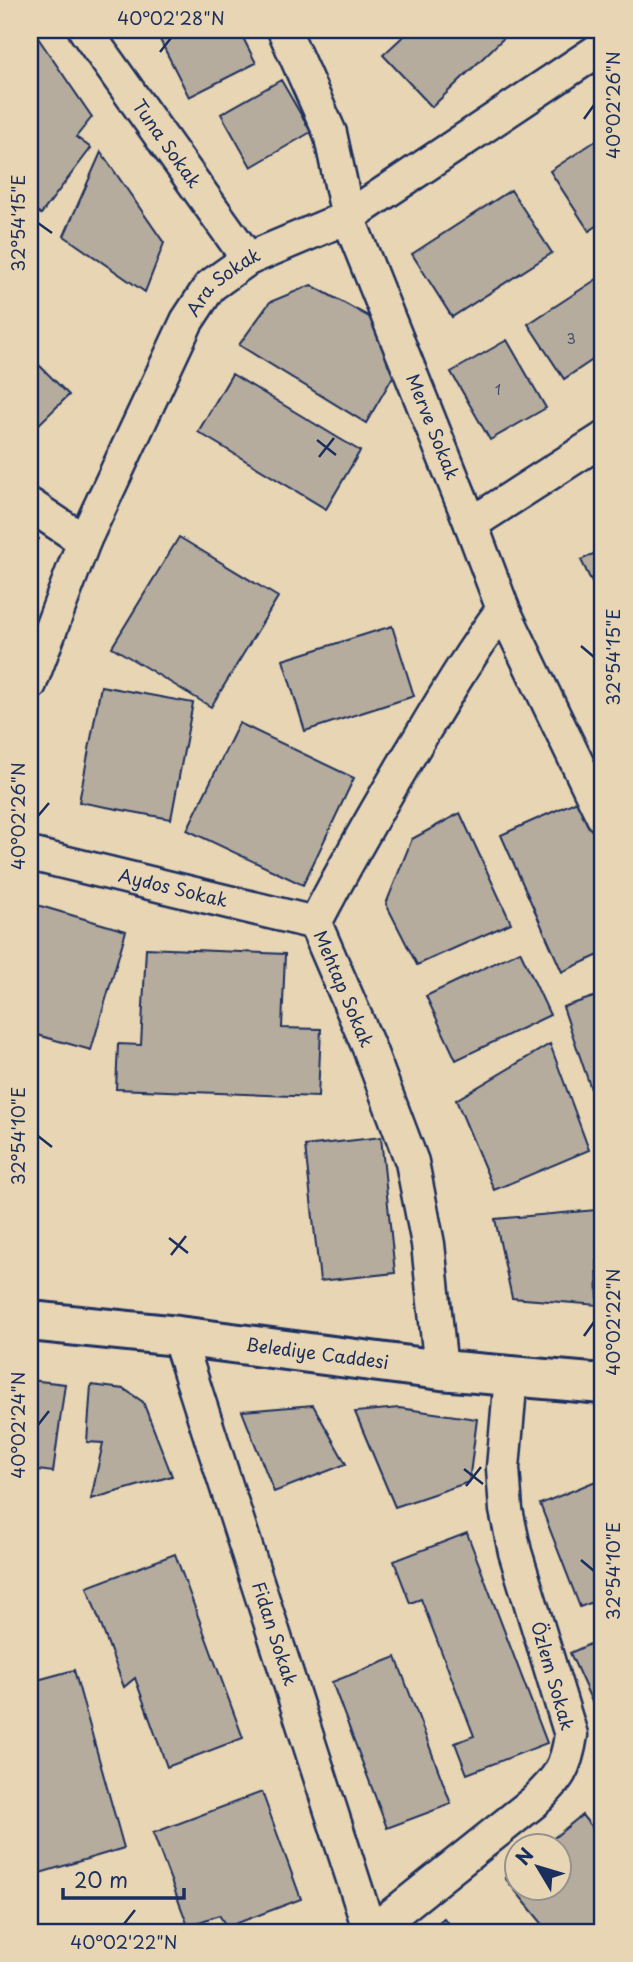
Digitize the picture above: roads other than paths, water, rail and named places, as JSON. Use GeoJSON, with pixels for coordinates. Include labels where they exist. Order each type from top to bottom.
{"type":"FeatureCollection","features":[{"type":"Feature","properties":{"kind":"street","name":"Tuna Sokak"},"geometry":{"type":"LineString","coordinates":[[85,30],[248,259]]}},
{"type":"Feature","properties":{"kind":"street","name":"Merve Sokak"},"geometry":{"type":"LineString","coordinates":[[284,30],[330,133],[348,218],[503,610],[603,817]]}},
{"type":"Feature","properties":{"kind":"street","name":"Ara Sokak"},"geometry":{"type":"LineString","coordinates":[[30,684],[84,541],[187,321],[210,286],[248,259],[348,218],[603,47]]}},
{"type":"Feature","properties":{"kind":"street"},"geometry":{"type":"LineString","coordinates":[[471,524],[603,439]]}},
{"type":"Feature","properties":{"kind":"street"},"geometry":{"type":"LineString","coordinates":[[30,505],[84,541]]}},
{"type":"Feature","properties":{"kind":"street","name":"Mehtap Sokak"},"geometry":{"type":"LineString","coordinates":[[441,1370],[428,1244],[412,1162],[369,1048],[315,923],[349,857],[447,692],[473,649],[503,610]]}},
{"type":"Feature","properties":{"kind":"street","name":"Aydos Sokak"},"geometry":{"type":"LineString","coordinates":[[30,854],[315,923]]}},
{"type":"Feature","properties":{"kind":"street","name":"Belediye Caddesi"},"geometry":{"type":"LineString","coordinates":[[30,1321],[178,1336],[441,1370],[603,1384]]}},
{"type":"Feature","properties":{"kind":"street","name":"Fidan Sokak"},"geometry":{"type":"LineString","coordinates":[[178,1336],[370,1932]]}},
{"type":"Feature","properties":{"kind":"street","name":"Özlem Sokak"},"geometry":{"type":"LineString","coordinates":[[370,1932],[534,1802],[558,1779],[568,1754],[570,1735],[515,1552],[506,1510],[503,1468],[511,1376]]}}]}
